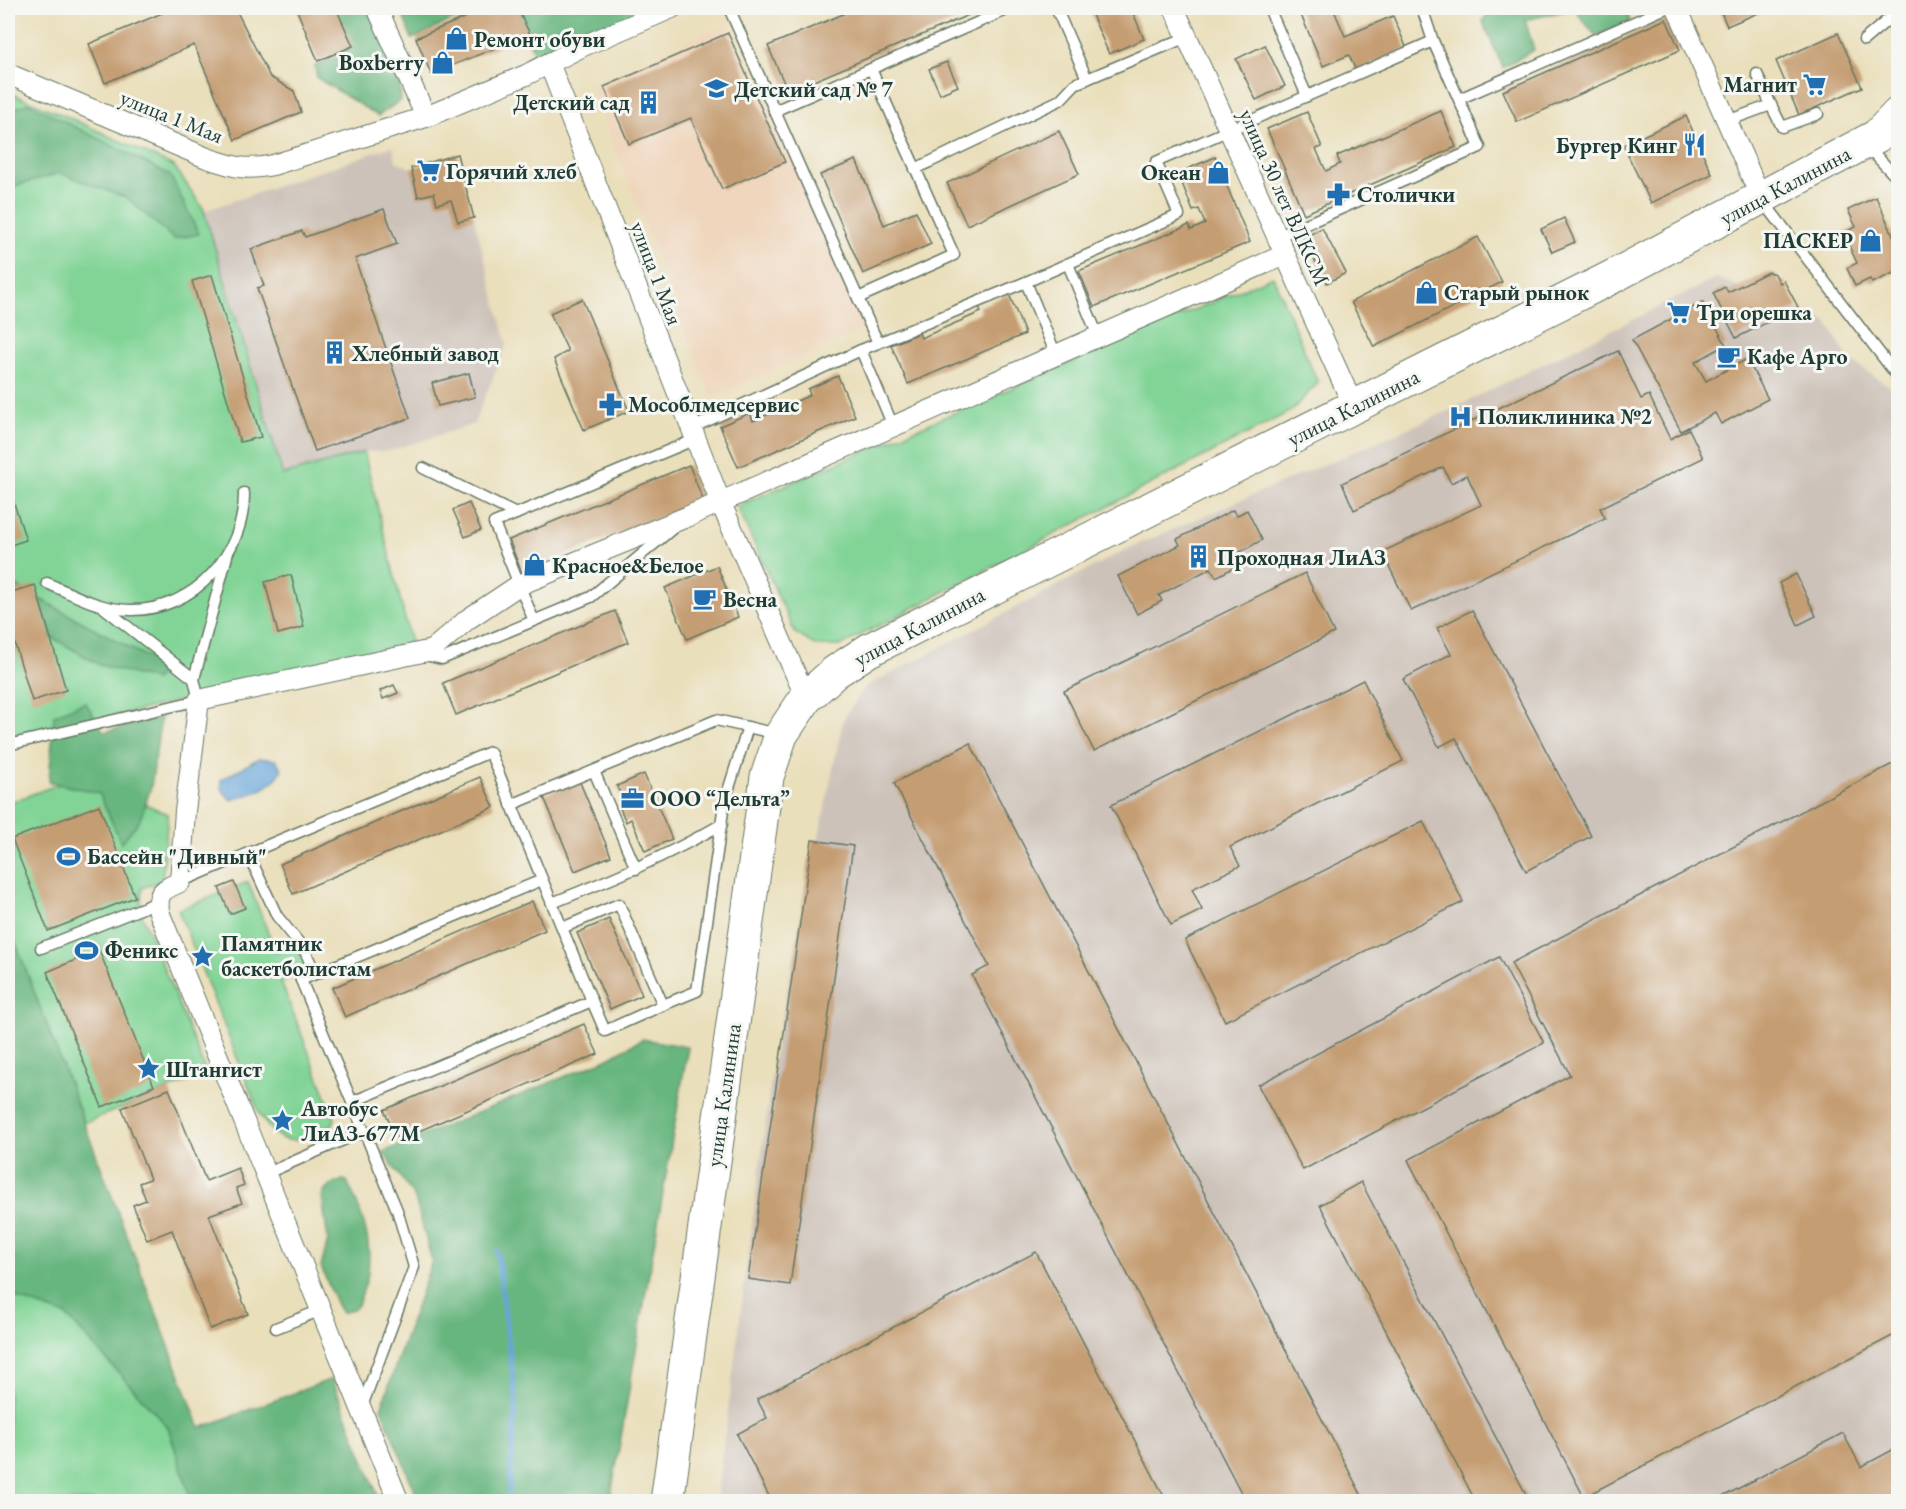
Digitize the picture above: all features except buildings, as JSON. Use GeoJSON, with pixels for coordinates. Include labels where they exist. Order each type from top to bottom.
{"type":"FeatureCollection","features":[{"type":"Feature","properties":{"kind":"highway","name":"улица Калинина"},"geometry":{"type":"LineString","coordinates":[[667,1502],[767,777],[781,735],[806,698],[835,672],[869,650],[1291,439],[1353,405],[1610,278],[1877,136],[1899,114]]}},
{"type":"Feature","properties":{"kind":"street"},"geometry":{"type":"LineString","coordinates":[[377,8],[426,117]]}},
{"type":"Feature","properties":{"kind":"street","name":"улица 1 Мая"},"geometry":{"type":"LineString","coordinates":[[8,74],[207,158],[251,170],[426,117],[526,75],[583,46],[672,8]]}},
{"type":"Feature","properties":{"kind":"street","name":"улица 30 лет ВЛКСМ"},"geometry":{"type":"LineString","coordinates":[[1174,8],[1353,405]]}},
{"type":"Feature","properties":{"kind":"street"},"geometry":{"type":"LineString","coordinates":[[1677,8],[1761,198]]}},
{"type":"Feature","properties":{"kind":"street","name":"улица 1 Мая"},"geometry":{"type":"LineString","coordinates":[[549,63],[720,501]]}},
{"type":"Feature","properties":{"kind":"street"},"geometry":{"type":"LineString","coordinates":[[399,1502],[164,925],[158,902],[159,895],[164,889],[180,882],[185,811],[199,700],[432,650],[468,619],[519,585],[689,516],[1056,355],[1280,246]]}},
{"type":"Feature","properties":{"kind":"street"},"geometry":{"type":"LineString","coordinates":[[720,501],[806,698]]}},
{"type":"Feature","properties":{"kind":"lane"},"geometry":{"type":"LineString","coordinates":[[729,8],[878,343]]}},
{"type":"Feature","properties":{"kind":"lane"},"geometry":{"type":"LineString","coordinates":[[774,111],[1011,8]]}},
{"type":"Feature","properties":{"kind":"lane"},"geometry":{"type":"LineString","coordinates":[[1056,8],[1087,79]]}},
{"type":"Feature","properties":{"kind":"lane"},"geometry":{"type":"LineString","coordinates":[[1269,8],[1307,96]]}},
{"type":"Feature","properties":{"kind":"lane"},"geometry":{"type":"LineString","coordinates":[[1280,246],[1480,147],[1433,41],[1422,8]]}},
{"type":"Feature","properties":{"kind":"lane"},"geometry":{"type":"LineString","coordinates":[[1459,99],[1666,8]]}},
{"type":"Feature","properties":{"kind":"lane"},"geometry":{"type":"LineString","coordinates":[[1864,40],[1899,10]]}},
{"type":"Feature","properties":{"kind":"lane"},"geometry":{"type":"LineString","coordinates":[[915,169],[1060,100],[1075,84],[1187,37]]}},
{"type":"Feature","properties":{"kind":"lane"},"geometry":{"type":"LineString","coordinates":[[534,621],[494,524],[694,433],[861,350],[1026,282],[1179,215],[1156,162],[1433,41]]}},
{"type":"Feature","properties":{"kind":"lane"},"geometry":{"type":"LineString","coordinates":[[858,298],[954,255],[871,69]]}},
{"type":"Feature","properties":{"kind":"lane"},"geometry":{"type":"LineString","coordinates":[[1758,74],[1782,127],[1818,114]]}},
{"type":"Feature","properties":{"kind":"lane"},"geometry":{"type":"LineString","coordinates":[[1727,121],[1771,105]]}},
{"type":"Feature","properties":{"kind":"lane"},"geometry":{"type":"LineString","coordinates":[[1863,143],[1899,179]]}},
{"type":"Feature","properties":{"kind":"lane"},"geometry":{"type":"LineString","coordinates":[[1761,198],[1899,377]]}},
{"type":"Feature","properties":{"kind":"lane"},"geometry":{"type":"LineString","coordinates":[[1068,264],[1098,336]]}},
{"type":"Feature","properties":{"kind":"lane"},"geometry":{"type":"LineString","coordinates":[[1026,282],[1056,355]]}},
{"type":"Feature","properties":{"kind":"lane"},"geometry":{"type":"LineString","coordinates":[[861,350],[893,426]]}},
{"type":"Feature","properties":{"kind":"lane"},"geometry":{"type":"LineString","coordinates":[[423,468],[516,514]]}},
{"type":"Feature","properties":{"kind":"lane"},"geometry":{"type":"LineString","coordinates":[[8,746],[199,700],[194,680],[227,556],[239,530],[244,508],[244,492]]}},
{"type":"Feature","properties":{"kind":"lane"},"geometry":{"type":"LineString","coordinates":[[418,653],[442,659],[591,597],[689,516]]}},
{"type":"Feature","properties":{"kind":"lane"},"geometry":{"type":"LineString","coordinates":[[47,583],[102,606],[131,610],[153,607],[181,598],[205,581],[227,556]]}},
{"type":"Feature","properties":{"kind":"lane"},"geometry":{"type":"LineString","coordinates":[[102,606],[194,680]]}},
{"type":"Feature","properties":{"kind":"lane"},"geometry":{"type":"LineString","coordinates":[[512,805],[716,720],[781,735]]}},
{"type":"Feature","properties":{"kind":"lane"},"geometry":{"type":"LineString","coordinates":[[180,882],[489,752],[604,1030],[697,991],[724,804],[748,728]]}},
{"type":"Feature","properties":{"kind":"lane"},"geometry":{"type":"LineString","coordinates":[[594,771],[636,869]]}},
{"type":"Feature","properties":{"kind":"lane"},"geometry":{"type":"LineString","coordinates":[[552,903],[636,869],[722,824]]}},
{"type":"Feature","properties":{"kind":"lane"},"geometry":{"type":"LineString","coordinates":[[248,853],[277,916],[304,949],[312,966],[301,980]]}},
{"type":"Feature","properties":{"kind":"lane"},"geometry":{"type":"LineString","coordinates":[[301,980],[542,880]]}},
{"type":"Feature","properties":{"kind":"lane"},"geometry":{"type":"LineString","coordinates":[[41,948],[158,902]]}},
{"type":"Feature","properties":{"kind":"lane"},"geometry":{"type":"LineString","coordinates":[[562,928],[619,904],[663,1005]]}},
{"type":"Feature","properties":{"kind":"lane"},"geometry":{"type":"LineString","coordinates":[[301,980],[397,1210],[414,1267],[361,1409]]}},
{"type":"Feature","properties":{"kind":"lane"},"geometry":{"type":"LineString","coordinates":[[352,1102],[592,1001]]}},
{"type":"Feature","properties":{"kind":"lane"},"geometry":{"type":"LineString","coordinates":[[265,1174],[364,1131]]}},
{"type":"Feature","properties":{"kind":"lane"},"geometry":{"type":"LineString","coordinates":[[276,1328],[321,1310]]}},
{"type":"Feature","properties":{"kind":"shaded area"},"geometry":{"type":"Polygon","coordinates":[[[728,23],[867,328],[711,397],[591,86],[728,23]]]}},
{"type":"Feature","properties":{"kind":"shaded area"},"geometry":{"type":"Polygon","coordinates":[[[393,146],[396,161],[411,168],[418,197],[434,193],[437,204],[451,200],[458,222],[474,218],[507,344],[474,424],[390,451],[364,452],[283,475],[204,211],[393,146]]]}},
{"type":"Feature","properties":{"kind":"shaded area"},"geometry":{"type":"Polygon","coordinates":[[[1717,278],[1826,321],[1849,359],[1898,392],[1898,1501],[716,1502],[775,1050],[843,720],[865,687],[1127,549],[1446,412],[1717,278]]]}},
{"type":"Feature","properties":{"kind":"green space"},"geometry":{"type":"Polygon","coordinates":[[[337,8],[377,8],[399,73],[401,100],[378,116],[317,78],[315,66],[346,53],[337,8]]]}},
{"type":"Feature","properties":{"kind":"green space"},"geometry":{"type":"Polygon","coordinates":[[[400,8],[477,8],[412,39],[400,8]]]}},
{"type":"Feature","properties":{"kind":"green space"},"geometry":{"type":"Polygon","coordinates":[[[514,8],[650,8],[537,59],[514,8]]]}},
{"type":"Feature","properties":{"kind":"green space"},"geometry":{"type":"Polygon","coordinates":[[[1490,8],[1626,8],[1630,21],[1596,36],[1574,9],[1525,20],[1534,50],[1503,68],[1483,22],[1490,8]]]}},
{"type":"Feature","properties":{"kind":"green space"},"geometry":{"type":"Polygon","coordinates":[[[8,92],[174,166],[203,208],[283,475],[364,452],[411,643],[8,741],[8,92]]]}},
{"type":"Feature","properties":{"kind":"green space"},"geometry":{"type":"Polygon","coordinates":[[[28,103],[170,175],[199,234],[174,239],[127,198],[60,173],[8,188],[8,112],[28,103]]]}},
{"type":"Feature","properties":{"kind":"green space"},"geometry":{"type":"Polygon","coordinates":[[[1273,276],[1318,383],[1291,411],[840,646],[816,646],[795,633],[737,506],[1273,276]]]}},
{"type":"Feature","properties":{"kind":"green space"},"geometry":{"type":"Polygon","coordinates":[[[8,582],[167,668],[155,680],[100,665],[36,628],[8,621],[8,582]]]}},
{"type":"Feature","properties":{"kind":"green space"},"geometry":{"type":"Polygon","coordinates":[[[85,702],[104,732],[161,717],[151,787],[140,820],[121,843],[99,793],[49,782],[54,715],[85,702]]]}},
{"type":"Feature","properties":{"kind":"green space","name":"Феникс"},"geometry":{"type":"Polygon","coordinates":[[[81,776],[168,814],[162,880],[142,888],[140,910],[207,1074],[84,1123],[8,923],[8,803],[81,776]]]}},
{"type":"Feature","properties":{"kind":"green space"},"geometry":{"type":"Polygon","coordinates":[[[248,882],[276,952],[297,944],[308,971],[281,982],[335,1119],[332,1126],[300,1139],[284,1139],[276,1135],[260,1115],[178,910],[248,882]]]}},
{"type":"Feature","properties":{"kind":"green space"},"geometry":{"type":"Polygon","coordinates":[[[8,923],[200,1428],[332,1379],[380,1501],[192,1501],[168,1427],[66,1315],[8,1295],[8,923]]]}},
{"type":"Feature","properties":{"kind":"green space"},"geometry":{"type":"Polygon","coordinates":[[[642,1039],[688,1047],[610,1501],[419,1501],[381,1408],[432,1261],[415,1198],[383,1152],[607,1059],[642,1039]]]}},
{"type":"Feature","properties":{"kind":"green space"},"geometry":{"type":"Polygon","coordinates":[[[343,1180],[347,1181],[365,1226],[369,1260],[367,1277],[358,1305],[342,1313],[321,1267],[328,1240],[322,1197],[327,1188],[343,1180]]]}},
{"type":"Feature","properties":{"kind":"green space"},"geometry":{"type":"Polygon","coordinates":[[[8,1295],[66,1315],[168,1427],[192,1501],[8,1502],[8,1295]]]}},
{"type":"Feature","properties":{"kind":"water"},"geometry":{"type":"Polygon","coordinates":[[[259,758],[276,760],[282,769],[278,776],[261,790],[231,800],[222,790],[221,780],[259,758]]]}},
{"type":"Feature","properties":{"kind":"waterway"},"geometry":{"type":"LineString","coordinates":[[497,1251],[516,1402],[509,1494]]}},
{"type":"Feature","properties":{"kind":"place","name":"Ремонт обуви"},"geometry":{"type":"Point","coordinates":[456,39]}},
{"type":"Feature","properties":{"kind":"place","name":"Boxberry"},"geometry":{"type":"Point","coordinates":[442,62]}},
{"type":"Feature","properties":{"kind":"place","name":"Магнит"},"geometry":{"type":"Point","coordinates":[1815,84]}},
{"type":"Feature","properties":{"kind":"place","name":"Детский сад № 7"},"geometry":{"type":"Point","coordinates":[716,89]}},
{"type":"Feature","properties":{"kind":"place","name":"Детский сад"},"geometry":{"type":"Point","coordinates":[648,102]}},
{"type":"Feature","properties":{"kind":"place","name":"Бургер Кинг"},"geometry":{"type":"Point","coordinates":[1695,145]}},
{"type":"Feature","properties":{"kind":"place","name":"Горячий хлеб"},"geometry":{"type":"Point","coordinates":[428,171]}},
{"type":"Feature","properties":{"kind":"place","name":"Океан"},"geometry":{"type":"Point","coordinates":[1219,172]}},
{"type":"Feature","properties":{"kind":"place","name":"Столички"},"geometry":{"type":"Point","coordinates":[1339,194]}},
{"type":"Feature","properties":{"kind":"place","name":"ПАСКЕР"},"geometry":{"type":"Point","coordinates":[1871,240]}},
{"type":"Feature","properties":{"kind":"place","name":"Старый рынок"},"geometry":{"type":"Point","coordinates":[1426,292]}},
{"type":"Feature","properties":{"kind":"place","name":"Три орешка"},"geometry":{"type":"Point","coordinates":[1678,312]}},
{"type":"Feature","properties":{"kind":"place","name":"Хлебный завод"},"geometry":{"type":"Point","coordinates":[334,353]}},
{"type":"Feature","properties":{"kind":"place","name":"Кафе Арго"},"geometry":{"type":"Point","coordinates":[1729,356]}},
{"type":"Feature","properties":{"kind":"place","name":"Мособлмедсервис"},"geometry":{"type":"Point","coordinates":[610,404]}},
{"type":"Feature","properties":{"kind":"place","name":"Поликлиника №2"},"geometry":{"type":"Point","coordinates":[1460,416]}},
{"type":"Feature","properties":{"kind":"place","name":"Проходная ЛиАЗ"},"geometry":{"type":"Point","coordinates":[1199,557]}},
{"type":"Feature","properties":{"kind":"place","name":"Красное&Белое"},"geometry":{"type":"Point","coordinates":[534,565]}},
{"type":"Feature","properties":{"kind":"place","name":"Весна"},"geometry":{"type":"Point","coordinates":[705,599]}},
{"type":"Feature","properties":{"kind":"place","name":"ООО “Дельта”"},"geometry":{"type":"Point","coordinates":[632,798]}},
{"type":"Feature","properties":{"kind":"place","name":"Бассейн \"Дивный\""},"geometry":{"type":"Point","coordinates":[69,856]}},
{"type":"Feature","properties":{"kind":"place","name":"Феникс"},"geometry":{"type":"Point","coordinates":[87,950]}},
{"type":"Feature","properties":{"kind":"place","name":"Памятник баскетболистам"},"geometry":{"type":"Point","coordinates":[203,956]}},
{"type":"Feature","properties":{"kind":"place","name":"Штангист"},"geometry":{"type":"Point","coordinates":[148,1069]}},
{"type":"Feature","properties":{"kind":"place","name":"Автобус ЛиАЗ-677М"},"geometry":{"type":"Point","coordinates":[283,1121]}}]}
